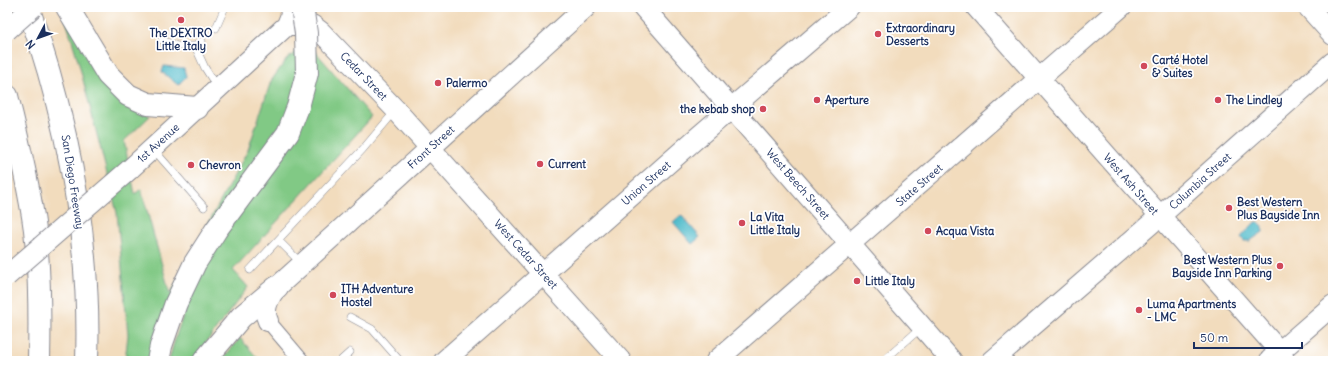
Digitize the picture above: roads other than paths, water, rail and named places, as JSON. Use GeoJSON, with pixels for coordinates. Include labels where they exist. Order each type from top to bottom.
{"type":"FeatureCollection","features":[{"type":"Feature","properties":{"kind":"highway","name":"San Diego Freeway"},"geometry":{"type":"LineString","coordinates":[[28,7],[59,106],[72,166],[85,272],[87,361]]}},
{"type":"Feature","properties":{"kind":"highway"},"geometry":{"type":"LineString","coordinates":[[66,7],[108,75],[128,95],[148,104],[197,108]]}},
{"type":"Feature","properties":{"kind":"highway"},"geometry":{"type":"LineString","coordinates":[[158,361],[161,346],[176,303],[195,263],[216,230],[288,133],[298,108],[306,73],[306,33],[302,7]]}},
{"type":"Feature","properties":{"kind":"highway"},"geometry":{"type":"LineString","coordinates":[[7,96],[19,143],[35,230],[40,306],[39,361]]}},
{"type":"Feature","properties":{"kind":"highway"},"geometry":{"type":"LineString","coordinates":[[204,361],[225,334],[241,317],[277,287]]}},
{"type":"Feature","properties":{"kind":"main road"},"geometry":{"type":"LineString","coordinates":[[7,30],[33,7]]}},
{"type":"Feature","properties":{"kind":"main road","name":"1st Avenue"},"geometry":{"type":"LineString","coordinates":[[7,276],[129,170],[218,89],[289,16],[308,7]]}},
{"type":"Feature","properties":{"kind":"main road","name":"Front Street"},"geometry":{"type":"LineString","coordinates":[[268,321],[266,316],[266,308],[269,298],[277,287],[586,7]]}},
{"type":"Feature","properties":{"kind":"main road","name":"West Beech Street"},"geometry":{"type":"LineString","coordinates":[[643,7],[952,361]]}},
{"type":"Feature","properties":{"kind":"main road","name":"Union Street"},"geometry":{"type":"LineString","coordinates":[[444,361],[849,7]]}},
{"type":"Feature","properties":{"kind":"main road","name":"West Ash Street"},"geometry":{"type":"LineString","coordinates":[[976,7],[1160,216],[1278,358]]}},
{"type":"Feature","properties":{"kind":"main road","name":"State Street"},"geometry":{"type":"LineString","coordinates":[[716,361],[1040,80],[1121,7]]}},
{"type":"Feature","properties":{"kind":"main road"},"geometry":{"type":"LineString","coordinates":[[1308,7],[1333,35]]}},
{"type":"Feature","properties":{"kind":"main road","name":"Cedar Street"},"geometry":{"type":"LineString","coordinates":[[289,16],[318,29],[396,110],[429,149]]}},
{"type":"Feature","properties":{"kind":"main road","name":"Columbia Street"},"geometry":{"type":"LineString","coordinates":[[992,361],[1160,216],[1333,62]]}},
{"type":"Feature","properties":{"kind":"main road","name":"West Cedar Street"},"geometry":{"type":"LineString","coordinates":[[429,149],[543,273],[621,361]]}},
{"type":"Feature","properties":{"kind":"main road"},"geometry":{"type":"LineString","coordinates":[[1278,358],[1333,305]]}},
{"type":"Feature","properties":{"kind":"street"},"geometry":{"type":"LineString","coordinates":[[268,321],[302,361]]}},
{"type":"Feature","properties":{"kind":"lane"},"geometry":{"type":"LineString","coordinates":[[216,28],[226,7]]}},
{"type":"Feature","properties":{"kind":"lane"},"geometry":{"type":"LineString","coordinates":[[162,40],[177,46],[195,46],[202,41]]}},
{"type":"Feature","properties":{"kind":"lane"},"geometry":{"type":"LineString","coordinates":[[195,46],[206,71],[218,89]]}},
{"type":"Feature","properties":{"kind":"lane"},"geometry":{"type":"LineString","coordinates":[[250,270],[363,149],[396,110]]}},
{"type":"Feature","properties":{"kind":"lane"},"geometry":{"type":"LineString","coordinates":[[152,148],[204,207]]}},
{"type":"Feature","properties":{"kind":"lane"},"geometry":{"type":"LineString","coordinates":[[278,240],[302,264]]}},
{"type":"Feature","properties":{"kind":"lane"},"geometry":{"type":"LineString","coordinates":[[350,318],[372,329],[400,361]]}},
{"type":"Feature","properties":{"kind":"lane"},"geometry":{"type":"LineString","coordinates":[[883,361],[923,327]]}},
{"type":"Feature","properties":{"kind":"lane"},"geometry":{"type":"LineString","coordinates":[[340,361],[350,352]]}},
{"type":"Feature","properties":{"kind":"water"},"geometry":{"type":"Polygon","coordinates":[[[164,66],[184,68],[186,77],[178,85],[162,72],[164,66]]]}},
{"type":"Feature","properties":{"kind":"water"},"geometry":{"type":"Polygon","coordinates":[[[681,215],[700,237],[692,244],[673,222],[681,215]]]}},
{"type":"Feature","properties":{"kind":"water"},"geometry":{"type":"Polygon","coordinates":[[[1255,222],[1259,222],[1263,226],[1263,232],[1250,241],[1244,241],[1241,237],[1255,222]]]}},
{"type":"Feature","properties":{"kind":"place","name":"The DEXTRO Little Italy"},"geometry":{"type":"Point","coordinates":[181,20]}},
{"type":"Feature","properties":{"kind":"place","name":"Extraordinary Desserts"},"geometry":{"type":"Point","coordinates":[878,34]}},
{"type":"Feature","properties":{"kind":"place","name":"Carté Hotel & Suites"},"geometry":{"type":"Point","coordinates":[1144,66]}},
{"type":"Feature","properties":{"kind":"place","name":"Palermo"},"geometry":{"type":"Point","coordinates":[438,83]}},
{"type":"Feature","properties":{"kind":"place","name":"Aperture"},"geometry":{"type":"Point","coordinates":[817,100]}},
{"type":"Feature","properties":{"kind":"place","name":"The Lindley"},"geometry":{"type":"Point","coordinates":[1218,100]}},
{"type":"Feature","properties":{"kind":"place","name":"the kebab shop"},"geometry":{"type":"Point","coordinates":[763,109]}},
{"type":"Feature","properties":{"kind":"place","name":"Current"},"geometry":{"type":"Point","coordinates":[540,164]}},
{"type":"Feature","properties":{"kind":"place","name":"Chevron"},"geometry":{"type":"Point","coordinates":[191,165]}},
{"type":"Feature","properties":{"kind":"place","name":"Best Western Plus Bayside Inn"},"geometry":{"type":"Point","coordinates":[1229,208]}},
{"type":"Feature","properties":{"kind":"place","name":"La Vita Little Italy"},"geometry":{"type":"Point","coordinates":[742,223]}},
{"type":"Feature","properties":{"kind":"place","name":"Acqua Vista"},"geometry":{"type":"Point","coordinates":[928,231]}},
{"type":"Feature","properties":{"kind":"place","name":"Best Western Plus Bayside Inn Parking"},"geometry":{"type":"Point","coordinates":[1280,266]}},
{"type":"Feature","properties":{"kind":"place","name":"Little Italy"},"geometry":{"type":"Point","coordinates":[857,281]}},
{"type":"Feature","properties":{"kind":"place","name":"ITH Adventure Hostel"},"geometry":{"type":"Point","coordinates":[333,295]}},
{"type":"Feature","properties":{"kind":"place","name":"Luma Apartments - LMC"},"geometry":{"type":"Point","coordinates":[1139,310]}}]}
